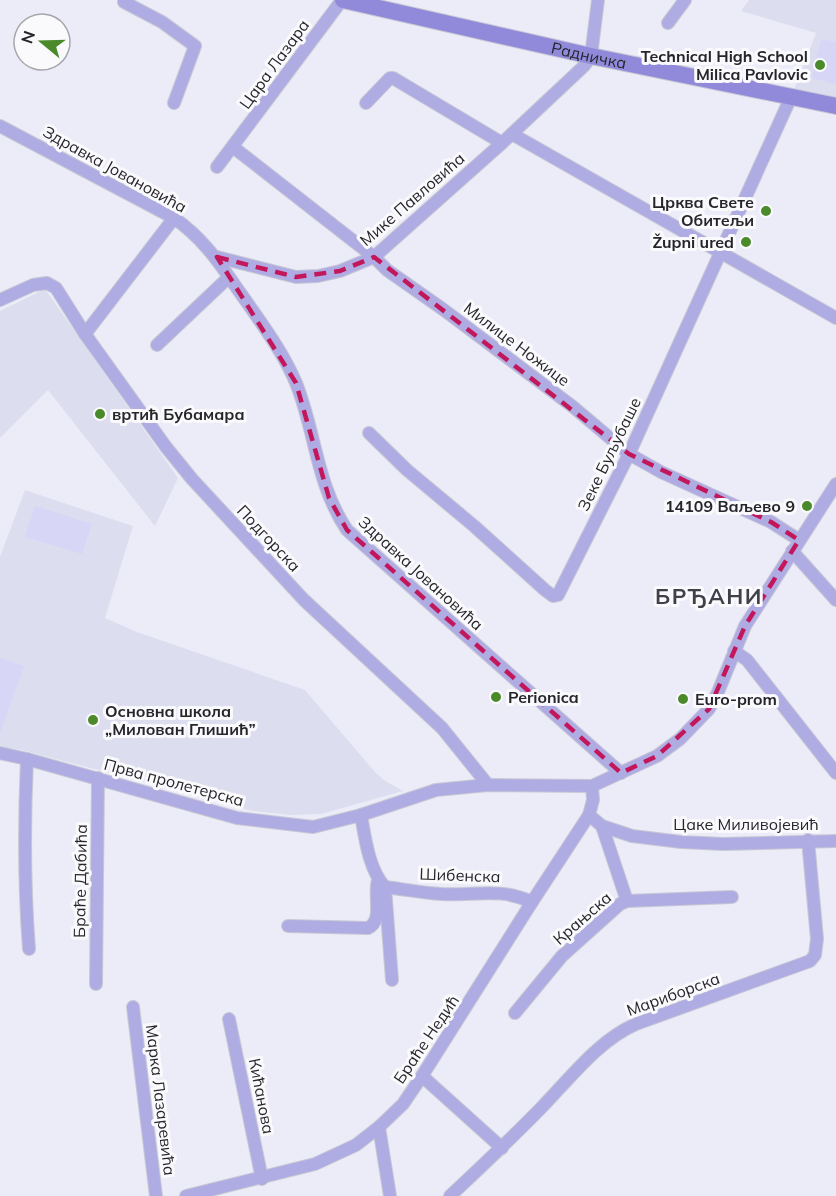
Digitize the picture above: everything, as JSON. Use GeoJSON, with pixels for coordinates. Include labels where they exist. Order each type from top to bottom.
{"type":"FeatureCollection","features":[{"type":"Feature","properties":{"kind":"street"},"geometry":{"type":"LineString","coordinates":[[125,0],[124,2],[162,22],[195,46],[196,50],[174,103]]}},
{"type":"Feature","properties":{"kind":"street","name":"Радничка"},"geometry":{"type":"LineString","coordinates":[[343,0],[591,56],[836,106]]}},
{"type":"Feature","properties":{"kind":"street","name":"Цара Лазара"},"geometry":{"type":"LineString","coordinates":[[217,167],[343,0]]}},
{"type":"Feature","properties":{"kind":"street"},"geometry":{"type":"LineString","coordinates":[[591,56],[598,0]]}},
{"type":"Feature","properties":{"kind":"street"},"geometry":{"type":"LineString","coordinates":[[668,23],[685,0]]}},
{"type":"Feature","properties":{"kind":"street","name":"Мике Павловића"},"geometry":{"type":"LineString","coordinates":[[216,257],[296,277],[318,276],[340,271],[374,257],[577,74],[591,56]]}},
{"type":"Feature","properties":{"kind":"street"},"geometry":{"type":"LineString","coordinates":[[366,103],[384,83],[393,78],[721,252],[836,318]]}},
{"type":"Feature","properties":{"kind":"street","name":"Зеке Буљубаше"},"geometry":{"type":"LineString","coordinates":[[369,434],[407,470],[553,596],[558,595],[628,454],[791,97]]}},
{"type":"Feature","properties":{"kind":"street","name":"Здравка Јовановића"},"geometry":{"type":"LineString","coordinates":[[0,126],[174,218],[196,234],[216,257],[279,351],[296,383],[329,498],[347,530],[621,773]]}},
{"type":"Feature","properties":{"kind":"street","name":"Милице Ножице"},"geometry":{"type":"LineString","coordinates":[[233,147],[374,257],[387,270],[572,406],[628,454],[661,472],[771,522],[799,540]]}},
{"type":"Feature","properties":{"kind":"street"},"geometry":{"type":"LineString","coordinates":[[85,334],[174,218]]}},
{"type":"Feature","properties":{"kind":"street"},"geometry":{"type":"LineString","coordinates":[[157,345],[229,278]]}},
{"type":"Feature","properties":{"kind":"street","name":"Подгорска"},"geometry":{"type":"LineString","coordinates":[[0,300],[33,285],[47,283],[56,288],[85,334],[166,447],[219,509],[304,600],[442,728],[488,785]]}},
{"type":"Feature","properties":{"kind":"street","name":"Прва пролетерска"},"geometry":{"type":"LineString","coordinates":[[0,753],[98,778],[237,818],[313,827],[361,815],[436,790],[488,785],[592,786],[657,756],[680,739],[699,720],[713,702],[756,606],[836,484]]}},
{"type":"Feature","properties":{"kind":"street"},"geometry":{"type":"LineString","coordinates":[[792,551],[836,600]]}},
{"type":"Feature","properties":{"kind":"street"},"geometry":{"type":"LineString","coordinates":[[734,651],[747,660],[836,773]]}},
{"type":"Feature","properties":{"kind":"street"},"geometry":{"type":"LineString","coordinates":[[27,759],[24,861],[29,949]]}},
{"type":"Feature","properties":{"kind":"street","name":"Браће Дабића"},"geometry":{"type":"LineString","coordinates":[[96,984],[98,778]]}},
{"type":"Feature","properties":{"kind":"street","name":"Браће Недић"},"geometry":{"type":"LineString","coordinates":[[186,1196],[211,1194],[328,1159],[356,1145],[403,1104],[589,815],[593,800],[592,786]]}},
{"type":"Feature","properties":{"kind":"street"},"geometry":{"type":"LineString","coordinates":[[361,815],[366,843],[382,883],[392,980]]}},
{"type":"Feature","properties":{"kind":"street","name":"Цаке Миливојевић"},"geometry":{"type":"LineString","coordinates":[[589,815],[602,826],[632,836],[681,842],[723,844],[836,841]]}},
{"type":"Feature","properties":{"kind":"street"},"geometry":{"type":"LineString","coordinates":[[602,826],[627,901]]}},
{"type":"Feature","properties":{"kind":"street","name":"Мариборска"},"geometry":{"type":"LineString","coordinates":[[450,1196],[502,1148],[598,1050],[628,1028],[810,961],[815,955],[817,939],[808,840]]}},
{"type":"Feature","properties":{"kind":"street"},"geometry":{"type":"LineString","coordinates":[[288,926],[372,926],[376,916],[375,887],[382,883]]}},
{"type":"Feature","properties":{"kind":"street","name":"Шибенска"},"geometry":{"type":"LineString","coordinates":[[382,883],[441,894],[495,892],[520,896],[532,902]]}},
{"type":"Feature","properties":{"kind":"street","name":"Крањска"},"geometry":{"type":"LineString","coordinates":[[515,1013],[562,957],[613,908],[627,901],[732,897]]}},
{"type":"Feature","properties":{"kind":"street","name":"Марка Лазаревића"},"geometry":{"type":"LineString","coordinates":[[133,1007],[156,1196]]}},
{"type":"Feature","properties":{"kind":"street","name":"Кићанова"},"geometry":{"type":"LineString","coordinates":[[229,1019],[261,1179]]}},
{"type":"Feature","properties":{"kind":"street"},"geometry":{"type":"LineString","coordinates":[[422,1077],[502,1148]]}},
{"type":"Feature","properties":{"kind":"street"},"geometry":{"type":"LineString","coordinates":[[379,1127],[390,1196]]}},
{"type":"Feature","properties":{"kind":"highlighted area"},"geometry":{"type":"Polygon","coordinates":[[[217,257],[296,277],[340,271],[374,257],[629,454],[771,522],[799,540],[745,626],[709,709],[657,756],[621,773],[347,530],[329,498],[296,383],[217,257]]]}},
{"type":"Feature","properties":{"kind":"shaded area","name":"Technical High School Milica Pavlovic"},"geometry":{"type":"Polygon","coordinates":[[[749,0],[836,0],[836,106],[791,97],[816,33],[741,11],[749,0]]]}},
{"type":"Feature","properties":{"kind":"shaded area"},"geometry":{"type":"Polygon","coordinates":[[[821,39],[836,42],[836,84],[812,78],[821,39]]]}},
{"type":"Feature","properties":{"kind":"shaded area","name":"вртић Бубамара"},"geometry":{"type":"Polygon","coordinates":[[[45,289],[178,478],[155,526],[48,390],[0,438],[0,311],[45,289]]]}},
{"type":"Feature","properties":{"kind":"shaded area"},"geometry":{"type":"Polygon","coordinates":[[[25,490],[133,526],[105,618],[137,632],[305,690],[375,772],[403,791],[321,814],[291,815],[253,811],[22,750],[0,747],[0,557],[25,490]]]}},
{"type":"Feature","properties":{"kind":"shaded area"},"geometry":{"type":"Polygon","coordinates":[[[35,506],[92,524],[82,554],[25,537],[35,506]]]}},
{"type":"Feature","properties":{"kind":"shaded area"},"geometry":{"type":"Polygon","coordinates":[[[0,658],[24,666],[0,733],[0,658]]]}},
{"type":"Feature","properties":{"kind":"place","name":"Technical High School Milica Pavlovic"},"geometry":{"type":"Point","coordinates":[820,65]}},
{"type":"Feature","properties":{"kind":"place","name":"Црква Свете Обитељи"},"geometry":{"type":"Point","coordinates":[766,211]}},
{"type":"Feature","properties":{"kind":"place","name":"Župni ured"},"geometry":{"type":"Point","coordinates":[746,242]}},
{"type":"Feature","properties":{"kind":"place","name":"вртић Бубамара"},"geometry":{"type":"Point","coordinates":[100,414]}},
{"type":"Feature","properties":{"kind":"place","name":"14109 Ваљево 9"},"geometry":{"type":"Point","coordinates":[807,506]}},
{"type":"Feature","properties":{"kind":"place","name":"Perionica"},"geometry":{"type":"Point","coordinates":[496,697]}},
{"type":"Feature","properties":{"kind":"place","name":"Euro-prom"},"geometry":{"type":"Point","coordinates":[683,699]}},
{"type":"Feature","properties":{"kind":"place","name":"Основна школа „Милован Глишић”"},"geometry":{"type":"Point","coordinates":[93,720]}},
{"type":"Feature","properties":{"kind":"district","name":"БРЂАНИ"},"geometry":{"type":"Point","coordinates":[709,596]}}]}
